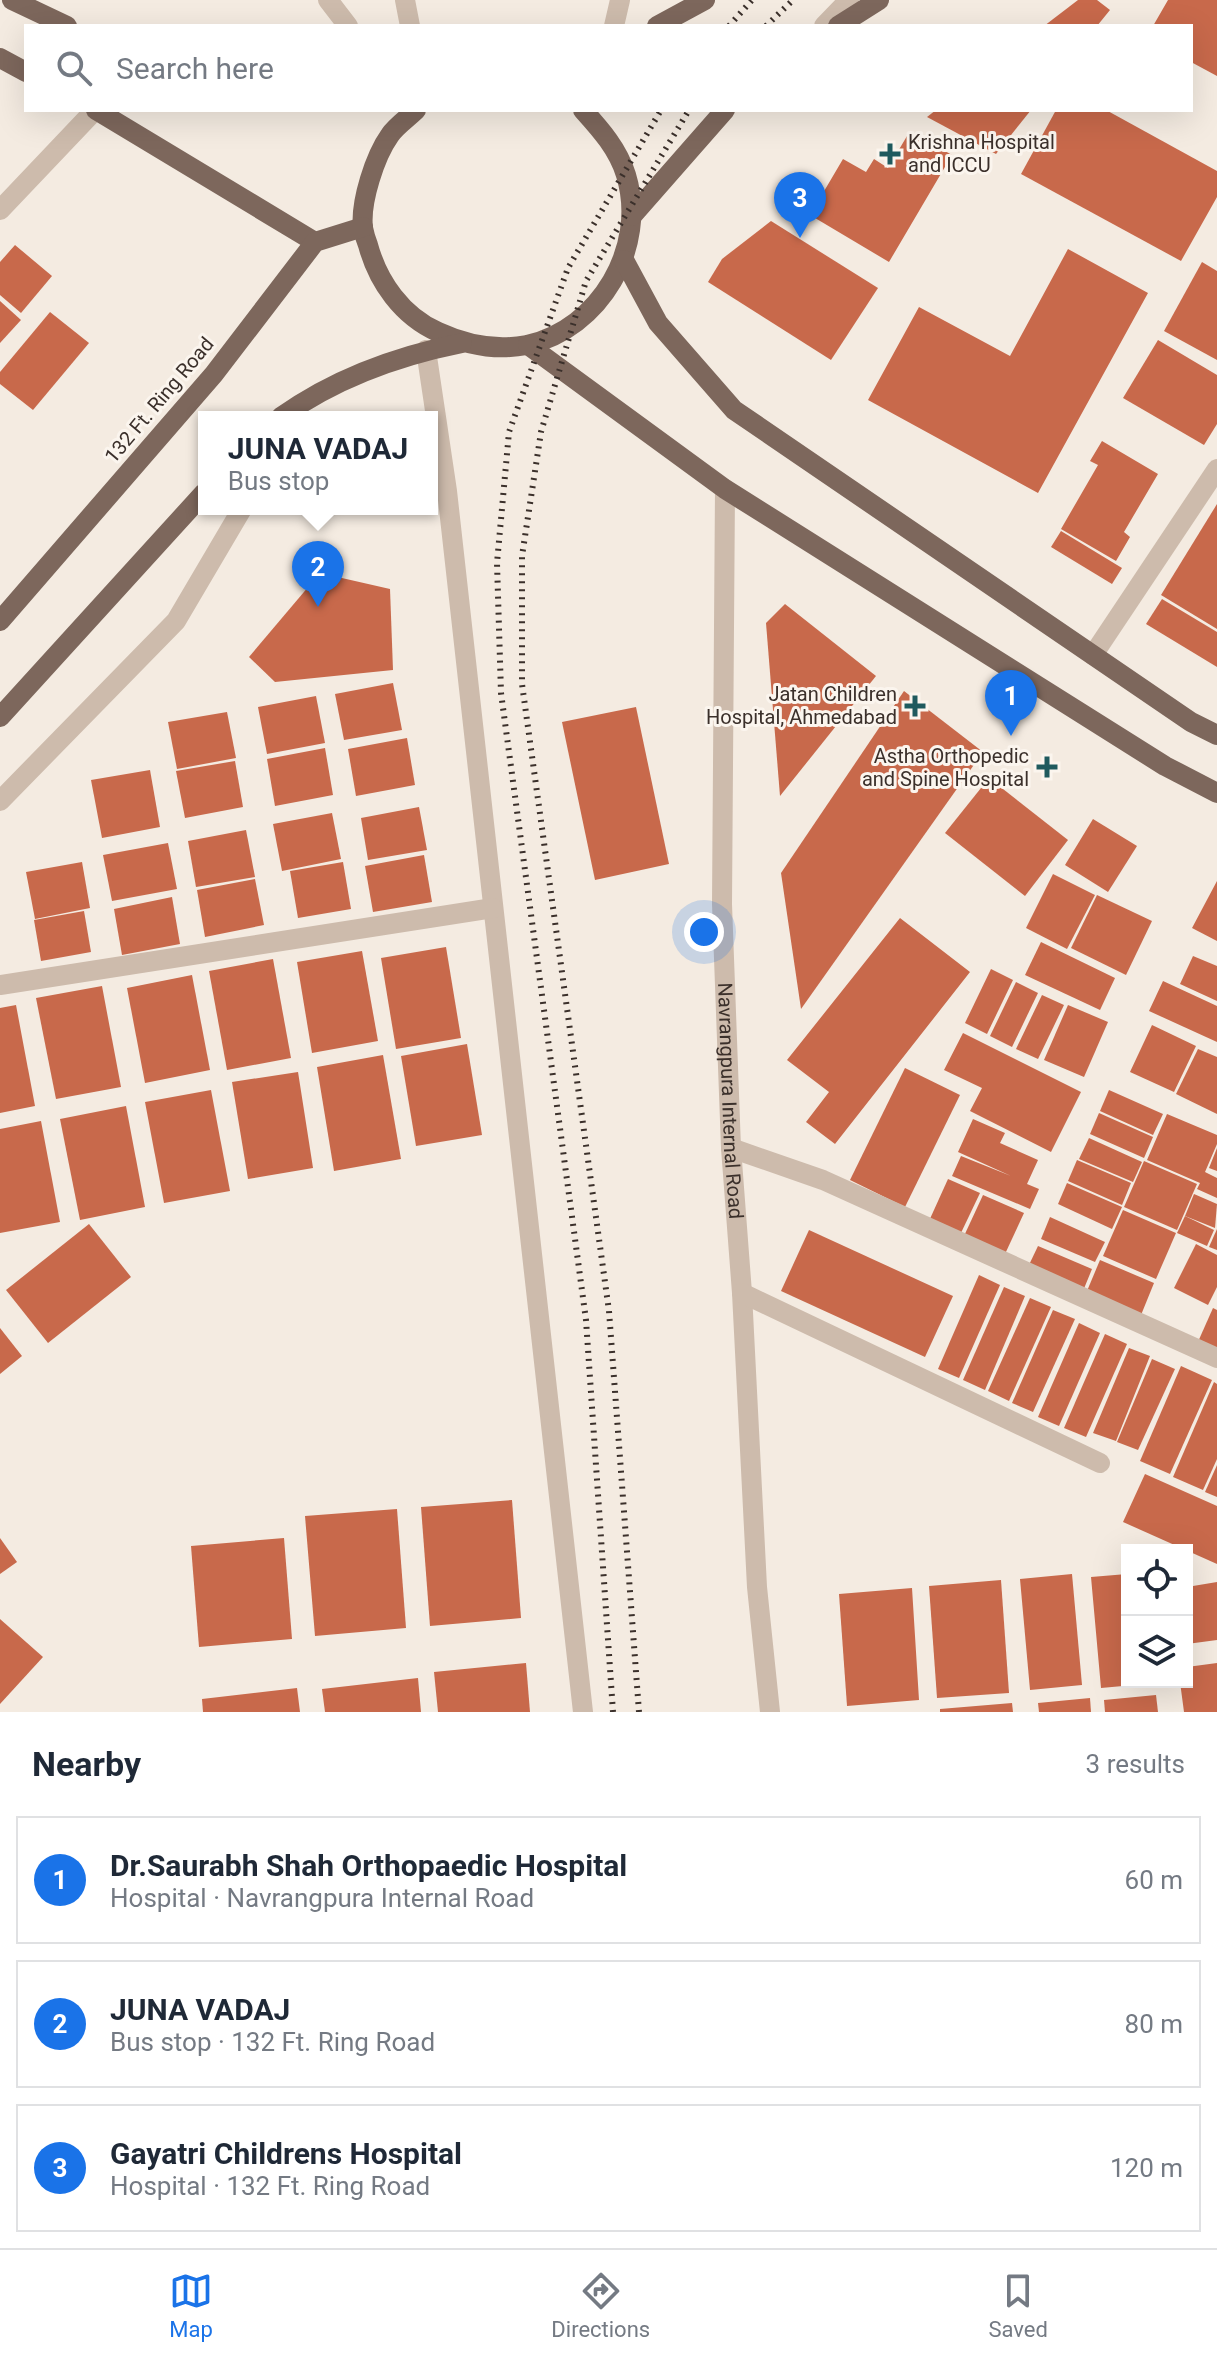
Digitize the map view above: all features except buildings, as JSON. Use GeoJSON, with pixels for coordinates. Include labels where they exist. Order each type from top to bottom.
{"type":"FeatureCollection","features":[{"type":"Feature","properties":{"kind":"main road"},"geometry":{"type":"LineString","coordinates":[[12,0],[63,24]]}},
{"type":"Feature","properties":{"kind":"main road"},"geometry":{"type":"LineString","coordinates":[[661,24],[705,0]]}},
{"type":"Feature","properties":{"kind":"main road"},"geometry":{"type":"LineString","coordinates":[[841,24],[879,0]]}},
{"type":"Feature","properties":{"kind":"main road"},"geometry":{"type":"LineString","coordinates":[[0,58],[24,71]]}},
{"type":"Feature","properties":{"kind":"main road"},"geometry":{"type":"LineString","coordinates":[[99,112],[315,242],[363,227]]}},
{"type":"Feature","properties":{"kind":"main road"},"geometry":{"type":"LineString","coordinates":[[414,112],[390,135],[369,175],[363,227],[373,262],[393,299],[424,326],[462,343],[495,348],[528,345],[569,327],[602,298],[624,260],[632,216],[626,176],[610,139],[585,112]]}},
{"type":"Feature","properties":{"kind":"main road"},"geometry":{"type":"LineString","coordinates":[[632,216],[723,112]]}},
{"type":"Feature","properties":{"kind":"main road","name":"132 Ft. Ring Road"},"geometry":{"type":"LineString","coordinates":[[0,621],[214,374],[315,242]]}},
{"type":"Feature","properties":{"kind":"main road"},"geometry":{"type":"LineString","coordinates":[[624,260],[658,323],[734,410],[1191,722],[1217,735]]}},
{"type":"Feature","properties":{"kind":"main road"},"geometry":{"type":"LineString","coordinates":[[289,411],[310,396],[347,379],[426,350],[462,343]]}},
{"type":"Feature","properties":{"kind":"main road"},"geometry":{"type":"LineString","coordinates":[[528,345],[725,489],[1165,766],[1217,793]]}},
{"type":"Feature","properties":{"kind":"main road"},"geometry":{"type":"LineString","coordinates":[[0,717],[198,500]]}},
{"type":"Feature","properties":{"kind":"street"},"geometry":{"type":"LineString","coordinates":[[328,0],[346,24]]}},
{"type":"Feature","properties":{"kind":"street"},"geometry":{"type":"LineString","coordinates":[[405,0],[410,24]]}},
{"type":"Feature","properties":{"kind":"street"},"geometry":{"type":"LineString","coordinates":[[614,24],[620,0]]}},
{"type":"Feature","properties":{"kind":"street"},"geometry":{"type":"LineString","coordinates":[[826,24],[849,0]]}},
{"type":"Feature","properties":{"kind":"street"},"geometry":{"type":"LineString","coordinates":[[0,210],[94,112]]}},
{"type":"Feature","properties":{"kind":"street"},"geometry":{"type":"LineString","coordinates":[[426,350],[435,411]]}},
{"type":"Feature","properties":{"kind":"street"},"geometry":{"type":"LineString","coordinates":[[438,431],[583,1712]]}},
{"type":"Feature","properties":{"kind":"street"},"geometry":{"type":"LineString","coordinates":[[1093,655],[1217,469]]}},
{"type":"Feature","properties":{"kind":"street","name":"Navrangpura Internal Road"},"geometry":{"type":"LineString","coordinates":[[725,489],[722,904],[731,1148],[742,1293],[757,1587],[770,1712]]}},
{"type":"Feature","properties":{"kind":"street"},"geometry":{"type":"LineString","coordinates":[[0,801],[176,621],[238,515]]}},
{"type":"Feature","properties":{"kind":"street"},"geometry":{"type":"LineString","coordinates":[[0,985],[493,908]]}},
{"type":"Feature","properties":{"kind":"street"},"geometry":{"type":"LineString","coordinates":[[731,1148],[823,1180],[1217,1358]]}},
{"type":"Feature","properties":{"kind":"street"},"geometry":{"type":"LineString","coordinates":[[742,1293],[1100,1463]]}},
{"type":"Feature","properties":{"kind":"railway"},"geometry":{"type":"LineString","coordinates":[[731,24],[752,0]]}},
{"type":"Feature","properties":{"kind":"railway"},"geometry":{"type":"LineString","coordinates":[[768,24],[793,0]]}},
{"type":"Feature","properties":{"kind":"railway"},"geometry":{"type":"LineString","coordinates":[[613,1712],[586,1320],[501,693],[497,563],[509,432],[568,268],[660,112]]}},
{"type":"Feature","properties":{"kind":"railway"},"geometry":{"type":"LineString","coordinates":[[639,1712],[609,1311],[522,684],[522,556],[541,432],[586,281],[688,112]]}},
{"type":"Feature","properties":{"kind":"place","name":"Krishna Hospital and ICCU"},"geometry":{"type":"Point","coordinates":[890,154]}},
{"type":"Feature","properties":{"kind":"place","name":"Gayatri Childrens Hospital"},"geometry":{"type":"Point","coordinates":[800,238]}},
{"type":"Feature","properties":{"kind":"place","name":"JUNA VADAJ"},"geometry":{"type":"Point","coordinates":[318,607]}},
{"type":"Feature","properties":{"kind":"place","name":"Jatan Children Hospital, Ahmedabad"},"geometry":{"type":"Point","coordinates":[915,706]}},
{"type":"Feature","properties":{"kind":"place","name":"Dr.Saurabh Shah Orthopaedic Hospital"},"geometry":{"type":"Point","coordinates":[1011,736]}},
{"type":"Feature","properties":{"kind":"place","name":"Astha Orthopedic and Spine Hospital"},"geometry":{"type":"Point","coordinates":[1047,767]}}]}
